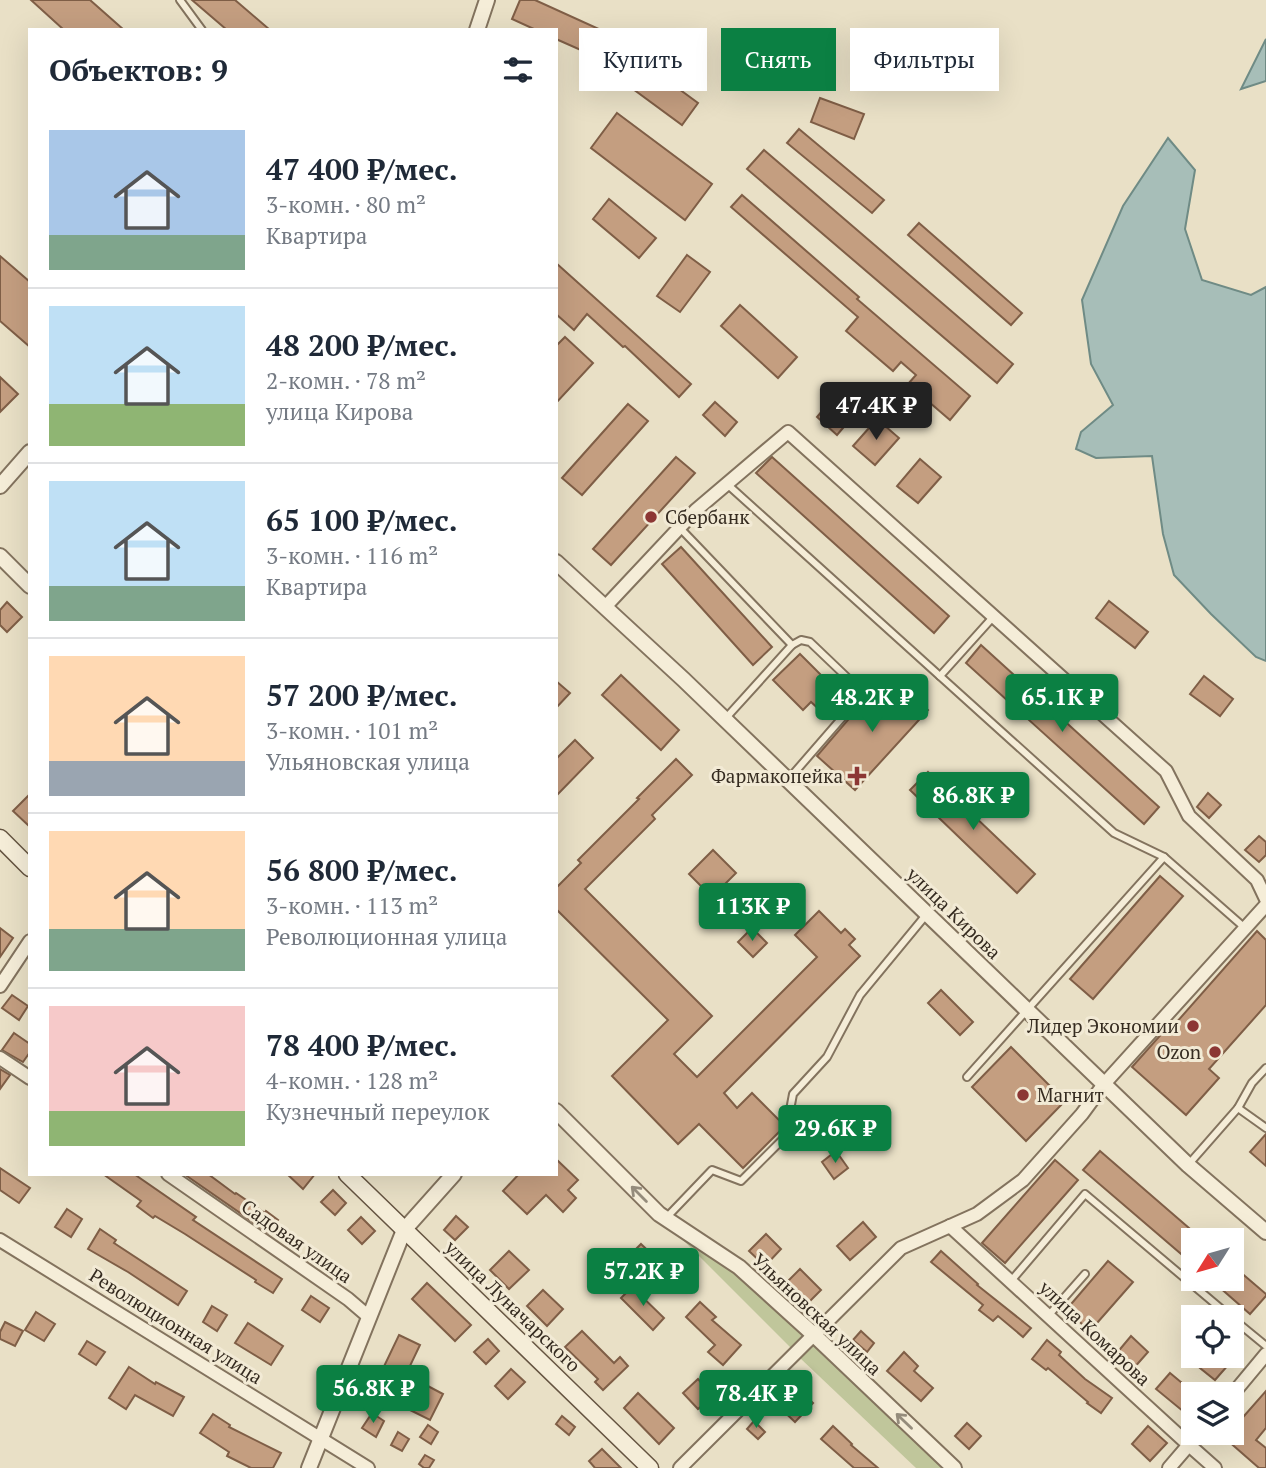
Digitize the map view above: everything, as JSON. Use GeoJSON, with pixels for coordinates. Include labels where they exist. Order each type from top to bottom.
{"type":"FeatureCollection","features":[{"type":"Feature","properties":{"kind":"main road"},"geometry":{"type":"LineString","coordinates":[[0,838],[28,866]]}},
{"type":"Feature","properties":{"kind":"main road","name":"улица Луначарского"},"geometry":{"type":"LineString","coordinates":[[348,1176],[650,1468]]}},
{"type":"Feature","properties":{"kind":"street"},"geometry":{"type":"LineString","coordinates":[[478,28],[487,0]]}},
{"type":"Feature","properties":{"kind":"street"},"geometry":{"type":"LineString","coordinates":[[605,607],[696,510],[788,432],[1166,771],[1189,816],[1257,880],[1266,899]]}},
{"type":"Feature","properties":{"kind":"street"},"geometry":{"type":"LineString","coordinates":[[0,486],[28,454]]}},
{"type":"Feature","properties":{"kind":"street"},"geometry":{"type":"LineString","coordinates":[[0,556],[28,584]]}},
{"type":"Feature","properties":{"kind":"street","name":"улица Кирова"},"geometry":{"type":"LineString","coordinates":[[558,564],[725,719],[1188,1165],[1266,1232]]}},
{"type":"Feature","properties":{"kind":"street"},"geometry":{"type":"LineString","coordinates":[[680,1468],[901,1248],[977,1214],[1023,1180],[1082,1114],[1104,1084],[1266,905]]}},
{"type":"Feature","properties":{"kind":"street"},"geometry":{"type":"LineString","coordinates":[[0,986],[28,944]]}},
{"type":"Feature","properties":{"kind":"street"},"geometry":{"type":"LineString","coordinates":[[0,1058],[28,1077]]}},
{"type":"Feature","properties":{"kind":"street","name":"Ульяновская улица"},"geometry":{"type":"LineString","coordinates":[[558,1113],[650,1205],[666,1219],[739,1267],[954,1468]]}},
{"type":"Feature","properties":{"kind":"street","name":"Садовая улица"},"geometry":{"type":"LineString","coordinates":[[171,1176],[348,1299],[369,1317]]}},
{"type":"Feature","properties":{"kind":"street"},"geometry":{"type":"LineString","coordinates":[[309,1468],[404,1230],[452,1176]]}},
{"type":"Feature","properties":{"kind":"street","name":"улица Комарова"},"geometry":{"type":"LineString","coordinates":[[950,1226],[1215,1468]]}},
{"type":"Feature","properties":{"kind":"street","name":"Революционная улица"},"geometry":{"type":"LineString","coordinates":[[0,1240],[368,1468]]}},
{"type":"Feature","properties":{"kind":"street"},"geometry":{"type":"LineString","coordinates":[[1242,1382],[1266,1354]]}},
{"type":"Feature","properties":{"kind":"street"},"geometry":{"type":"LineString","coordinates":[[1169,1468],[1189,1446]]}},
{"type":"Feature","properties":{"kind":"lane"},"geometry":{"type":"LineString","coordinates":[[180,0],[201,28]]}},
{"type":"Feature","properties":{"kind":"lane"},"geometry":{"type":"LineString","coordinates":[[727,484],[1114,833],[1164,857],[1245,928]]}},
{"type":"Feature","properties":{"kind":"lane"},"geometry":{"type":"LineString","coordinates":[[680,528],[792,645]]}},
{"type":"Feature","properties":{"kind":"lane"},"geometry":{"type":"LineString","coordinates":[[940,676],[994,616]]}},
{"type":"Feature","properties":{"kind":"lane"},"geometry":{"type":"LineString","coordinates":[[725,719],[792,645],[802,639],[810,642],[855,685],[858,696],[854,704],[788,780]]}},
{"type":"Feature","properties":{"kind":"lane"},"geometry":{"type":"LineString","coordinates":[[967,1077],[1164,857]]}},
{"type":"Feature","properties":{"kind":"lane"},"geometry":{"type":"LineString","coordinates":[[666,1219],[712,1170],[741,1181],[785,1137],[793,1094],[827,1057],[860,995],[927,913]]}},
{"type":"Feature","properties":{"kind":"lane"},"geometry":{"type":"LineString","coordinates":[[1188,1165],[1238,1108],[1252,1083],[1266,1068]]}},
{"type":"Feature","properties":{"kind":"lane"},"geometry":{"type":"LineString","coordinates":[[1238,1108],[1266,1128]]}},
{"type":"Feature","properties":{"kind":"lane"},"geometry":{"type":"LineString","coordinates":[[1010,1282],[1085,1194],[1217,1305]]}},
{"type":"Feature","properties":{"kind":"lane"},"geometry":{"type":"LineString","coordinates":[[1048,1316],[1085,1273]]}},
{"type":"Feature","properties":{"kind":"lane"},"geometry":{"type":"LineString","coordinates":[[1244,1328],[1266,1346]]}},
{"type":"Feature","properties":{"kind":"green space"},"geometry":{"type":"Polygon","coordinates":[[[683,1240],[735,1271],[804,1334],[791,1348],[683,1240]]]}},
{"type":"Feature","properties":{"kind":"green space"},"geometry":{"type":"Polygon","coordinates":[[[816,1343],[948,1468],[916,1468],[800,1358],[816,1343]]]}},
{"type":"Feature","properties":{"kind":"water"},"geometry":{"type":"Polygon","coordinates":[[[1266,39],[1266,81],[1241,89],[1266,39]]]}},
{"type":"Feature","properties":{"kind":"water"},"geometry":{"type":"Polygon","coordinates":[[[1168,138],[1195,170],[1185,229],[1202,280],[1251,295],[1266,287],[1266,661],[1256,657],[1174,575],[1163,534],[1152,456],[1096,458],[1076,449],[1081,432],[1113,405],[1091,364],[1082,300],[1123,206],[1168,138]]]}},
{"type":"Feature","properties":{"kind":"building"},"geometry":{"type":"Polygon","coordinates":[[[31,0],[90,0],[122,28],[62,28],[31,0]]]}},
{"type":"Feature","properties":{"kind":"building"},"geometry":{"type":"Polygon","coordinates":[[[192,0],[235,0],[268,28],[225,28],[192,0]]]}},
{"type":"Feature","properties":{"kind":"building"},"geometry":{"type":"Polygon","coordinates":[[[520,0],[535,0],[597,28],[579,28],[579,49],[558,40],[558,28],[532,28],[512,19],[520,0]]]}},
{"type":"Feature","properties":{"kind":"building"},"geometry":{"type":"Polygon","coordinates":[[[636,91],[682,91],[698,103],[682,125],[636,91]]]}},
{"type":"Feature","properties":{"kind":"building"},"geometry":{"type":"Polygon","coordinates":[[[820,98],[864,114],[854,139],[811,122],[820,98]]]}},
{"type":"Feature","properties":{"kind":"building"},"geometry":{"type":"Polygon","coordinates":[[[617,113],[712,184],[685,220],[591,148],[617,113]]]}},
{"type":"Feature","properties":{"kind":"building"},"geometry":{"type":"Polygon","coordinates":[[[799,129],[884,200],[872,213],[787,143],[799,129]]]}},
{"type":"Feature","properties":{"kind":"building"},"geometry":{"type":"Polygon","coordinates":[[[764,150],[1013,364],[997,383],[747,169],[764,150]]]}},
{"type":"Feature","properties":{"kind":"building"},"geometry":{"type":"Polygon","coordinates":[[[742,195],[970,396],[950,420],[908,384],[916,375],[901,362],[893,371],[846,331],[858,317],[731,207],[742,195]]]}},
{"type":"Feature","properties":{"kind":"building"},"geometry":{"type":"Polygon","coordinates":[[[609,199],[656,238],[639,258],[593,219],[609,199]]]}},
{"type":"Feature","properties":{"kind":"building"},"geometry":{"type":"Polygon","coordinates":[[[919,223],[1022,313],[1011,325],[908,235],[919,223]]]}},
{"type":"Feature","properties":{"kind":"building"},"geometry":{"type":"Polygon","coordinates":[[[687,255],[710,272],[680,312],[657,296],[687,255]]]}},
{"type":"Feature","properties":{"kind":"building"},"geometry":{"type":"Polygon","coordinates":[[[0,256],[28,280],[28,345],[0,321],[0,256]]]}},
{"type":"Feature","properties":{"kind":"building"},"geometry":{"type":"Polygon","coordinates":[[[558,265],[691,384],[679,397],[587,314],[574,330],[558,316],[558,265]]]}},
{"type":"Feature","properties":{"kind":"building"},"geometry":{"type":"Polygon","coordinates":[[[740,305],[797,357],[778,378],[721,326],[740,305]]]}},
{"type":"Feature","properties":{"kind":"building"},"geometry":{"type":"Polygon","coordinates":[[[565,337],[593,363],[558,401],[558,344],[565,337]]]}},
{"type":"Feature","properties":{"kind":"building"},"geometry":{"type":"Polygon","coordinates":[[[0,377],[18,394],[0,412],[0,377]]]}},
{"type":"Feature","properties":{"kind":"building"},"geometry":{"type":"Polygon","coordinates":[[[840,390],[860,408],[837,435],[817,417],[840,390]]]}},
{"type":"Feature","properties":{"kind":"building"},"geometry":{"type":"Polygon","coordinates":[[[715,402],[737,422],[725,436],[703,415],[715,402]]]}},
{"type":"Feature","properties":{"kind":"building"},"geometry":{"type":"Polygon","coordinates":[[[628,404],[648,421],[582,495],[562,478],[628,404]]]}},
{"type":"Feature","properties":{"kind":"building"},"geometry":{"type":"Polygon","coordinates":[[[877,419],[899,438],[875,465],[853,446],[877,419]]]}},
{"type":"Feature","properties":{"kind":"building"},"geometry":{"type":"Polygon","coordinates":[[[676,457],[695,473],[611,565],[593,549],[676,457]]]}},
{"type":"Feature","properties":{"kind":"building"},"geometry":{"type":"Polygon","coordinates":[[[772,457],[949,616],[934,633],[756,473],[772,457]]]}},
{"type":"Feature","properties":{"kind":"building"},"geometry":{"type":"Polygon","coordinates":[[[920,459],[941,477],[918,503],[897,486],[920,459]]]}},
{"type":"Feature","properties":{"kind":"building"},"geometry":{"type":"Polygon","coordinates":[[[681,547],[772,647],[753,665],[662,564],[681,547]]]}},
{"type":"Feature","properties":{"kind":"building"},"geometry":{"type":"Polygon","coordinates":[[[1109,601],[1148,632],[1135,648],[1096,618],[1109,601]]]}},
{"type":"Feature","properties":{"kind":"building"},"geometry":{"type":"Polygon","coordinates":[[[7,602],[22,617],[7,632],[0,625],[0,610],[7,602]]]}},
{"type":"Feature","properties":{"kind":"building"},"geometry":{"type":"Polygon","coordinates":[[[981,645],[1159,807],[1144,824],[966,663],[981,645]]]}},
{"type":"Feature","properties":{"kind":"building"},"geometry":{"type":"Polygon","coordinates":[[[800,654],[839,693],[821,711],[811,702],[803,710],[773,680],[800,654]]]}},
{"type":"Feature","properties":{"kind":"building"},"geometry":{"type":"Polygon","coordinates":[[[621,675],[679,730],[661,750],[602,695],[621,675]]]}},
{"type":"Feature","properties":{"kind":"building"},"geometry":{"type":"Polygon","coordinates":[[[1204,676],[1233,699],[1220,716],[1190,694],[1204,676]]]}},
{"type":"Feature","properties":{"kind":"building"},"geometry":{"type":"Polygon","coordinates":[[[892,677],[928,710],[855,790],[817,756],[853,714],[856,717],[892,677]]]}},
{"type":"Feature","properties":{"kind":"building"},"geometry":{"type":"Polygon","coordinates":[[[558,683],[570,693],[558,706],[558,683]]]}},
{"type":"Feature","properties":{"kind":"building"},"geometry":{"type":"Polygon","coordinates":[[[575,740],[593,758],[558,794],[558,757],[575,740]]]}},
{"type":"Feature","properties":{"kind":"building"},"geometry":{"type":"Polygon","coordinates":[[[676,759],[692,775],[652,815],[655,819],[585,889],[712,1016],[674,1054],[697,1077],[817,957],[795,935],[819,911],[841,933],[845,929],[855,939],[849,945],[860,956],[724,1093],[737,1108],[752,1093],[782,1123],[781,1130],[743,1168],[699,1124],[678,1144],[612,1076],[668,1020],[558,911],[558,886],[581,863],[578,860],[639,799],[637,798],[676,759]]]}},
{"type":"Feature","properties":{"kind":"building"},"geometry":{"type":"Polygon","coordinates":[[[928,772],[1035,874],[1017,893],[910,790],[928,772]]]}},
{"type":"Feature","properties":{"kind":"building"},"geometry":{"type":"Polygon","coordinates":[[[1208,793],[1221,805],[1209,818],[1197,807],[1208,793]]]}},
{"type":"Feature","properties":{"kind":"building"},"geometry":{"type":"Polygon","coordinates":[[[28,796],[28,825],[13,811],[28,796]]]}},
{"type":"Feature","properties":{"kind":"building"},"geometry":{"type":"Polygon","coordinates":[[[1259,836],[1266,842],[1266,855],[1259,862],[1245,850],[1259,836]]]}},
{"type":"Feature","properties":{"kind":"building"},"geometry":{"type":"Polygon","coordinates":[[[713,850],[736,873],[712,897],[689,874],[713,850]]]}},
{"type":"Feature","properties":{"kind":"building"},"geometry":{"type":"Polygon","coordinates":[[[1160,876],[1183,896],[1093,999],[1070,979],[1160,876]]]}},
{"type":"Feature","properties":{"kind":"building"},"geometry":{"type":"Polygon","coordinates":[[[0,928],[13,938],[0,957],[0,928]]]}},
{"type":"Feature","properties":{"kind":"building"},"geometry":{"type":"Polygon","coordinates":[[[752,928],[767,943],[753,957],[738,942],[752,928]]]}},
{"type":"Feature","properties":{"kind":"building"},"geometry":{"type":"Polygon","coordinates":[[[1257,931],[1266,940],[1266,1005],[1209,1069],[1219,1078],[1186,1115],[1132,1067],[1165,1030],[1168,1032],[1257,931]]]}},
{"type":"Feature","properties":{"kind":"building"},"geometry":{"type":"Polygon","coordinates":[[[941,990],[973,1022],[960,1035],[928,1003],[941,990]]]}},
{"type":"Feature","properties":{"kind":"building"},"geometry":{"type":"Polygon","coordinates":[[[12,995],[28,1006],[19,1020],[2,1008],[12,995]]]}},
{"type":"Feature","properties":{"kind":"building"},"geometry":{"type":"Polygon","coordinates":[[[14,1033],[28,1043],[28,1055],[23,1062],[2,1050],[14,1033]]]}},
{"type":"Feature","properties":{"kind":"building"},"geometry":{"type":"Polygon","coordinates":[[[1011,1047],[1065,1101],[1026,1141],[972,1087],[1011,1047]]]}},
{"type":"Feature","properties":{"kind":"building"},"geometry":{"type":"Polygon","coordinates":[[[0,1069],[10,1075],[0,1089],[0,1069]]]}},
{"type":"Feature","properties":{"kind":"building"},"geometry":{"type":"Polygon","coordinates":[[[1266,1134],[1266,1166],[1250,1152],[1266,1134]]]}},
{"type":"Feature","properties":{"kind":"building"},"geometry":{"type":"Polygon","coordinates":[[[836,1151],[848,1168],[834,1179],[822,1162],[836,1151]]]}},
{"type":"Feature","properties":{"kind":"building"},"geometry":{"type":"Polygon","coordinates":[[[1100,1151],[1189,1228],[1181,1228],[1181,1254],[1083,1170],[1100,1151]]]}},
{"type":"Feature","properties":{"kind":"building"},"geometry":{"type":"Polygon","coordinates":[[[1055,1160],[1078,1180],[1005,1263],[982,1243],[1055,1160]]]}},
{"type":"Feature","properties":{"kind":"building"},"geometry":{"type":"Polygon","coordinates":[[[558,1161],[578,1180],[568,1190],[576,1198],[563,1212],[546,1195],[527,1214],[503,1191],[517,1176],[558,1176],[558,1161]]]}},
{"type":"Feature","properties":{"kind":"building"},"geometry":{"type":"Polygon","coordinates":[[[0,1168],[30,1188],[19,1203],[0,1190],[0,1168]]]}},
{"type":"Feature","properties":{"kind":"building"},"geometry":{"type":"Polygon","coordinates":[[[106,1176],[137,1176],[196,1217],[193,1220],[282,1279],[273,1293],[185,1234],[155,1216],[153,1218],[137,1206],[141,1201],[106,1176]]]}},
{"type":"Feature","properties":{"kind":"building"},"geometry":{"type":"Polygon","coordinates":[[[187,1176],[211,1176],[265,1213],[266,1211],[278,1220],[269,1233],[187,1176]]]}},
{"type":"Feature","properties":{"kind":"building"},"geometry":{"type":"Polygon","coordinates":[[[289,1176],[313,1176],[303,1189],[289,1176]]]}},
{"type":"Feature","properties":{"kind":"building"},"geometry":{"type":"Polygon","coordinates":[[[333,1190],[346,1203],[335,1215],[321,1202],[333,1190]]]}},
{"type":"Feature","properties":{"kind":"building"},"geometry":{"type":"Polygon","coordinates":[[[67,1209],[82,1219],[71,1237],[55,1227],[67,1209]]]}},
{"type":"Feature","properties":{"kind":"building"},"geometry":{"type":"Polygon","coordinates":[[[456,1216],[468,1227],[455,1240],[444,1230],[456,1216]]]}},
{"type":"Feature","properties":{"kind":"building"},"geometry":{"type":"Polygon","coordinates":[[[361,1217],[375,1231],[362,1244],[348,1230],[361,1217]]]}},
{"type":"Feature","properties":{"kind":"building"},"geometry":{"type":"Polygon","coordinates":[[[863,1222],[876,1237],[850,1260],[837,1246],[863,1222]]]}},
{"type":"Feature","properties":{"kind":"building"},"geometry":{"type":"Polygon","coordinates":[[[100,1229],[116,1240],[114,1243],[187,1291],[178,1305],[88,1249],[100,1229]]]}},
{"type":"Feature","properties":{"kind":"building"},"geometry":{"type":"Polygon","coordinates":[[[766,1234],[781,1249],[765,1266],[749,1251],[766,1234]]]}},
{"type":"Feature","properties":{"kind":"building"},"geometry":{"type":"Polygon","coordinates":[[[641,1244],[662,1264],[639,1288],[618,1267],[641,1244]]]}},
{"type":"Feature","properties":{"kind":"building"},"geometry":{"type":"Polygon","coordinates":[[[509,1251],[529,1270],[509,1289],[490,1270],[509,1251]]]}},
{"type":"Feature","properties":{"kind":"building"},"geometry":{"type":"Polygon","coordinates":[[[941,1251],[977,1285],[1031,1328],[1023,1337],[998,1316],[993,1321],[979,1310],[983,1305],[931,1262],[941,1251]]]}},
{"type":"Feature","properties":{"kind":"building"},"geometry":{"type":"Polygon","coordinates":[[[1108,1261],[1133,1282],[1090,1331],[1066,1310],[1108,1261]]]}},
{"type":"Feature","properties":{"kind":"building"},"geometry":{"type":"Polygon","coordinates":[[[800,1269],[821,1290],[808,1303],[787,1282],[800,1269]]]}},
{"type":"Feature","properties":{"kind":"building"},"geometry":{"type":"Polygon","coordinates":[[[1244,1275],[1266,1296],[1250,1314],[1244,1305],[1240,1305],[1225,1292],[1244,1292],[1244,1275]]]}},
{"type":"Feature","properties":{"kind":"building"},"geometry":{"type":"Polygon","coordinates":[[[427,1283],[471,1325],[455,1341],[412,1299],[427,1283]]]}},
{"type":"Feature","properties":{"kind":"building"},"geometry":{"type":"Polygon","coordinates":[[[632,1287],[664,1318],[653,1330],[621,1298],[632,1287]]]}},
{"type":"Feature","properties":{"kind":"building"},"geometry":{"type":"Polygon","coordinates":[[[543,1290],[563,1309],[547,1326],[527,1306],[543,1290]]]}},
{"type":"Feature","properties":{"kind":"building"},"geometry":{"type":"Polygon","coordinates":[[[311,1296],[329,1308],[320,1322],[302,1310],[311,1296]]]}},
{"type":"Feature","properties":{"kind":"building"},"geometry":{"type":"Polygon","coordinates":[[[700,1302],[716,1317],[712,1320],[741,1345],[723,1365],[708,1352],[715,1345],[686,1317],[700,1302]]]}},
{"type":"Feature","properties":{"kind":"building"},"geometry":{"type":"Polygon","coordinates":[[[212,1306],[227,1315],[217,1331],[203,1322],[212,1306]]]}},
{"type":"Feature","properties":{"kind":"building"},"geometry":{"type":"Polygon","coordinates":[[[36,1312],[55,1324],[44,1341],[25,1330],[36,1312]]]}},
{"type":"Feature","properties":{"kind":"building"},"geometry":{"type":"Polygon","coordinates":[[[5,1322],[23,1331],[15,1346],[0,1339],[5,1322]]]}},
{"type":"Feature","properties":{"kind":"building"},"geometry":{"type":"Polygon","coordinates":[[[248,1323],[283,1346],[271,1365],[235,1343],[248,1323]]]}},
{"type":"Feature","properties":{"kind":"building"},"geometry":{"type":"Polygon","coordinates":[[[582,1331],[614,1363],[620,1357],[628,1366],[603,1390],[595,1382],[598,1379],[565,1347],[582,1331]]]}},
{"type":"Feature","properties":{"kind":"building"},"geometry":{"type":"Polygon","coordinates":[[[861,1331],[874,1343],[867,1352],[853,1340],[861,1331]]]}},
{"type":"Feature","properties":{"kind":"building"},"geometry":{"type":"Polygon","coordinates":[[[399,1335],[420,1345],[398,1391],[377,1381],[399,1335]]]}},
{"type":"Feature","properties":{"kind":"building"},"geometry":{"type":"Polygon","coordinates":[[[1131,1336],[1148,1352],[1133,1369],[1116,1354],[1131,1336]]]}},
{"type":"Feature","properties":{"kind":"building"},"geometry":{"type":"Polygon","coordinates":[[[488,1339],[499,1351],[486,1364],[474,1352],[488,1339]]]}},
{"type":"Feature","properties":{"kind":"building"},"geometry":{"type":"Polygon","coordinates":[[[1047,1340],[1085,1379],[1112,1398],[1101,1413],[1048,1368],[1046,1370],[1032,1359],[1047,1340]]]}},
{"type":"Feature","properties":{"kind":"building"},"geometry":{"type":"Polygon","coordinates":[[[87,1341],[105,1352],[96,1365],[79,1354],[87,1341]]]}},
{"type":"Feature","properties":{"kind":"building"},"geometry":{"type":"Polygon","coordinates":[[[904,1352],[918,1366],[914,1371],[933,1388],[921,1401],[887,1371],[904,1352]]]}},
{"type":"Feature","properties":{"kind":"building"},"geometry":{"type":"Polygon","coordinates":[[[129,1367],[155,1384],[156,1382],[184,1397],[173,1416],[135,1395],[126,1409],[109,1398],[129,1367]]]}},
{"type":"Feature","properties":{"kind":"building"},"geometry":{"type":"Polygon","coordinates":[[[1200,1368],[1226,1368],[1215,1380],[1200,1368]]]}},
{"type":"Feature","properties":{"kind":"building"},"geometry":{"type":"Polygon","coordinates":[[[511,1369],[525,1382],[508,1399],[495,1386],[511,1369]]]}},
{"type":"Feature","properties":{"kind":"building"},"geometry":{"type":"Polygon","coordinates":[[[1170,1373],[1181,1382],[1181,1410],[1156,1389],[1170,1373]]]}},
{"type":"Feature","properties":{"kind":"building"},"geometry":{"type":"Polygon","coordinates":[[[698,1379],[713,1396],[698,1409],[683,1393],[698,1379]]]}},
{"type":"Feature","properties":{"kind":"building"},"geometry":{"type":"Polygon","coordinates":[[[424,1384],[443,1394],[430,1420],[410,1410],[424,1384]]]}},
{"type":"Feature","properties":{"kind":"building"},"geometry":{"type":"Polygon","coordinates":[[[794,1385],[813,1403],[795,1422],[776,1404],[794,1385]]]}},
{"type":"Feature","properties":{"kind":"building"},"geometry":{"type":"Polygon","coordinates":[[[1266,1391],[1266,1428],[1256,1440],[1266,1448],[1266,1468],[1259,1468],[1233,1445],[1244,1445],[1244,1416],[1266,1391]]]}},
{"type":"Feature","properties":{"kind":"building"},"geometry":{"type":"Polygon","coordinates":[[[638,1393],[674,1428],[659,1444],[624,1408],[638,1393]]]}},
{"type":"Feature","properties":{"kind":"building"},"geometry":{"type":"Polygon","coordinates":[[[372,1413],[384,1421],[376,1437],[362,1428],[372,1413]]]}},
{"type":"Feature","properties":{"kind":"building"},"geometry":{"type":"Polygon","coordinates":[[[213,1414],[230,1425],[229,1427],[281,1453],[273,1468],[251,1468],[227,1456],[229,1452],[200,1433],[213,1414]]]}},
{"type":"Feature","properties":{"kind":"building"},"geometry":{"type":"Polygon","coordinates":[[[562,1416],[575,1427],[569,1435],[556,1424],[562,1416]]]}},
{"type":"Feature","properties":{"kind":"building"},"geometry":{"type":"Polygon","coordinates":[[[754,1421],[765,1432],[758,1439],[747,1429],[754,1421]]]}},
{"type":"Feature","properties":{"kind":"building"},"geometry":{"type":"Polygon","coordinates":[[[967,1423],[981,1436],[969,1449],[955,1436],[967,1423]]]}},
{"type":"Feature","properties":{"kind":"building"},"geometry":{"type":"Polygon","coordinates":[[[428,1425],[438,1432],[431,1444],[420,1437],[428,1425]]]}},
{"type":"Feature","properties":{"kind":"building"},"geometry":{"type":"Polygon","coordinates":[[[833,1426],[878,1468],[854,1468],[821,1439],[833,1426]]]}},
{"type":"Feature","properties":{"kind":"building"},"geometry":{"type":"Polygon","coordinates":[[[1148,1426],[1167,1443],[1150,1461],[1132,1444],[1148,1426]]]}},
{"type":"Feature","properties":{"kind":"building"},"geometry":{"type":"Polygon","coordinates":[[[398,1432],[409,1439],[402,1451],[391,1445],[398,1432]]]}},
{"type":"Feature","properties":{"kind":"building"},"geometry":{"type":"Polygon","coordinates":[[[602,1449],[621,1468],[595,1468],[589,1461],[602,1449]]]}},
{"type":"Feature","properties":{"kind":"building"},"geometry":{"type":"Polygon","coordinates":[[[425,1455],[434,1460],[429,1468],[419,1464],[425,1455]]]}},
{"type":"Feature","properties":{"kind":"place","name":"Сбербанк"},"geometry":{"type":"Point","coordinates":[651,517]}},
{"type":"Feature","properties":{"kind":"place","name":"Фармакопейка"},"geometry":{"type":"Point","coordinates":[857,776]}},
{"type":"Feature","properties":{"kind":"place","name":"Лидер Экономии"},"geometry":{"type":"Point","coordinates":[1193,1026]}},
{"type":"Feature","properties":{"kind":"place","name":"Ozon"},"geometry":{"type":"Point","coordinates":[1215,1052]}},
{"type":"Feature","properties":{"kind":"place","name":"Магнит"},"geometry":{"type":"Point","coordinates":[1023,1095]}}]}
